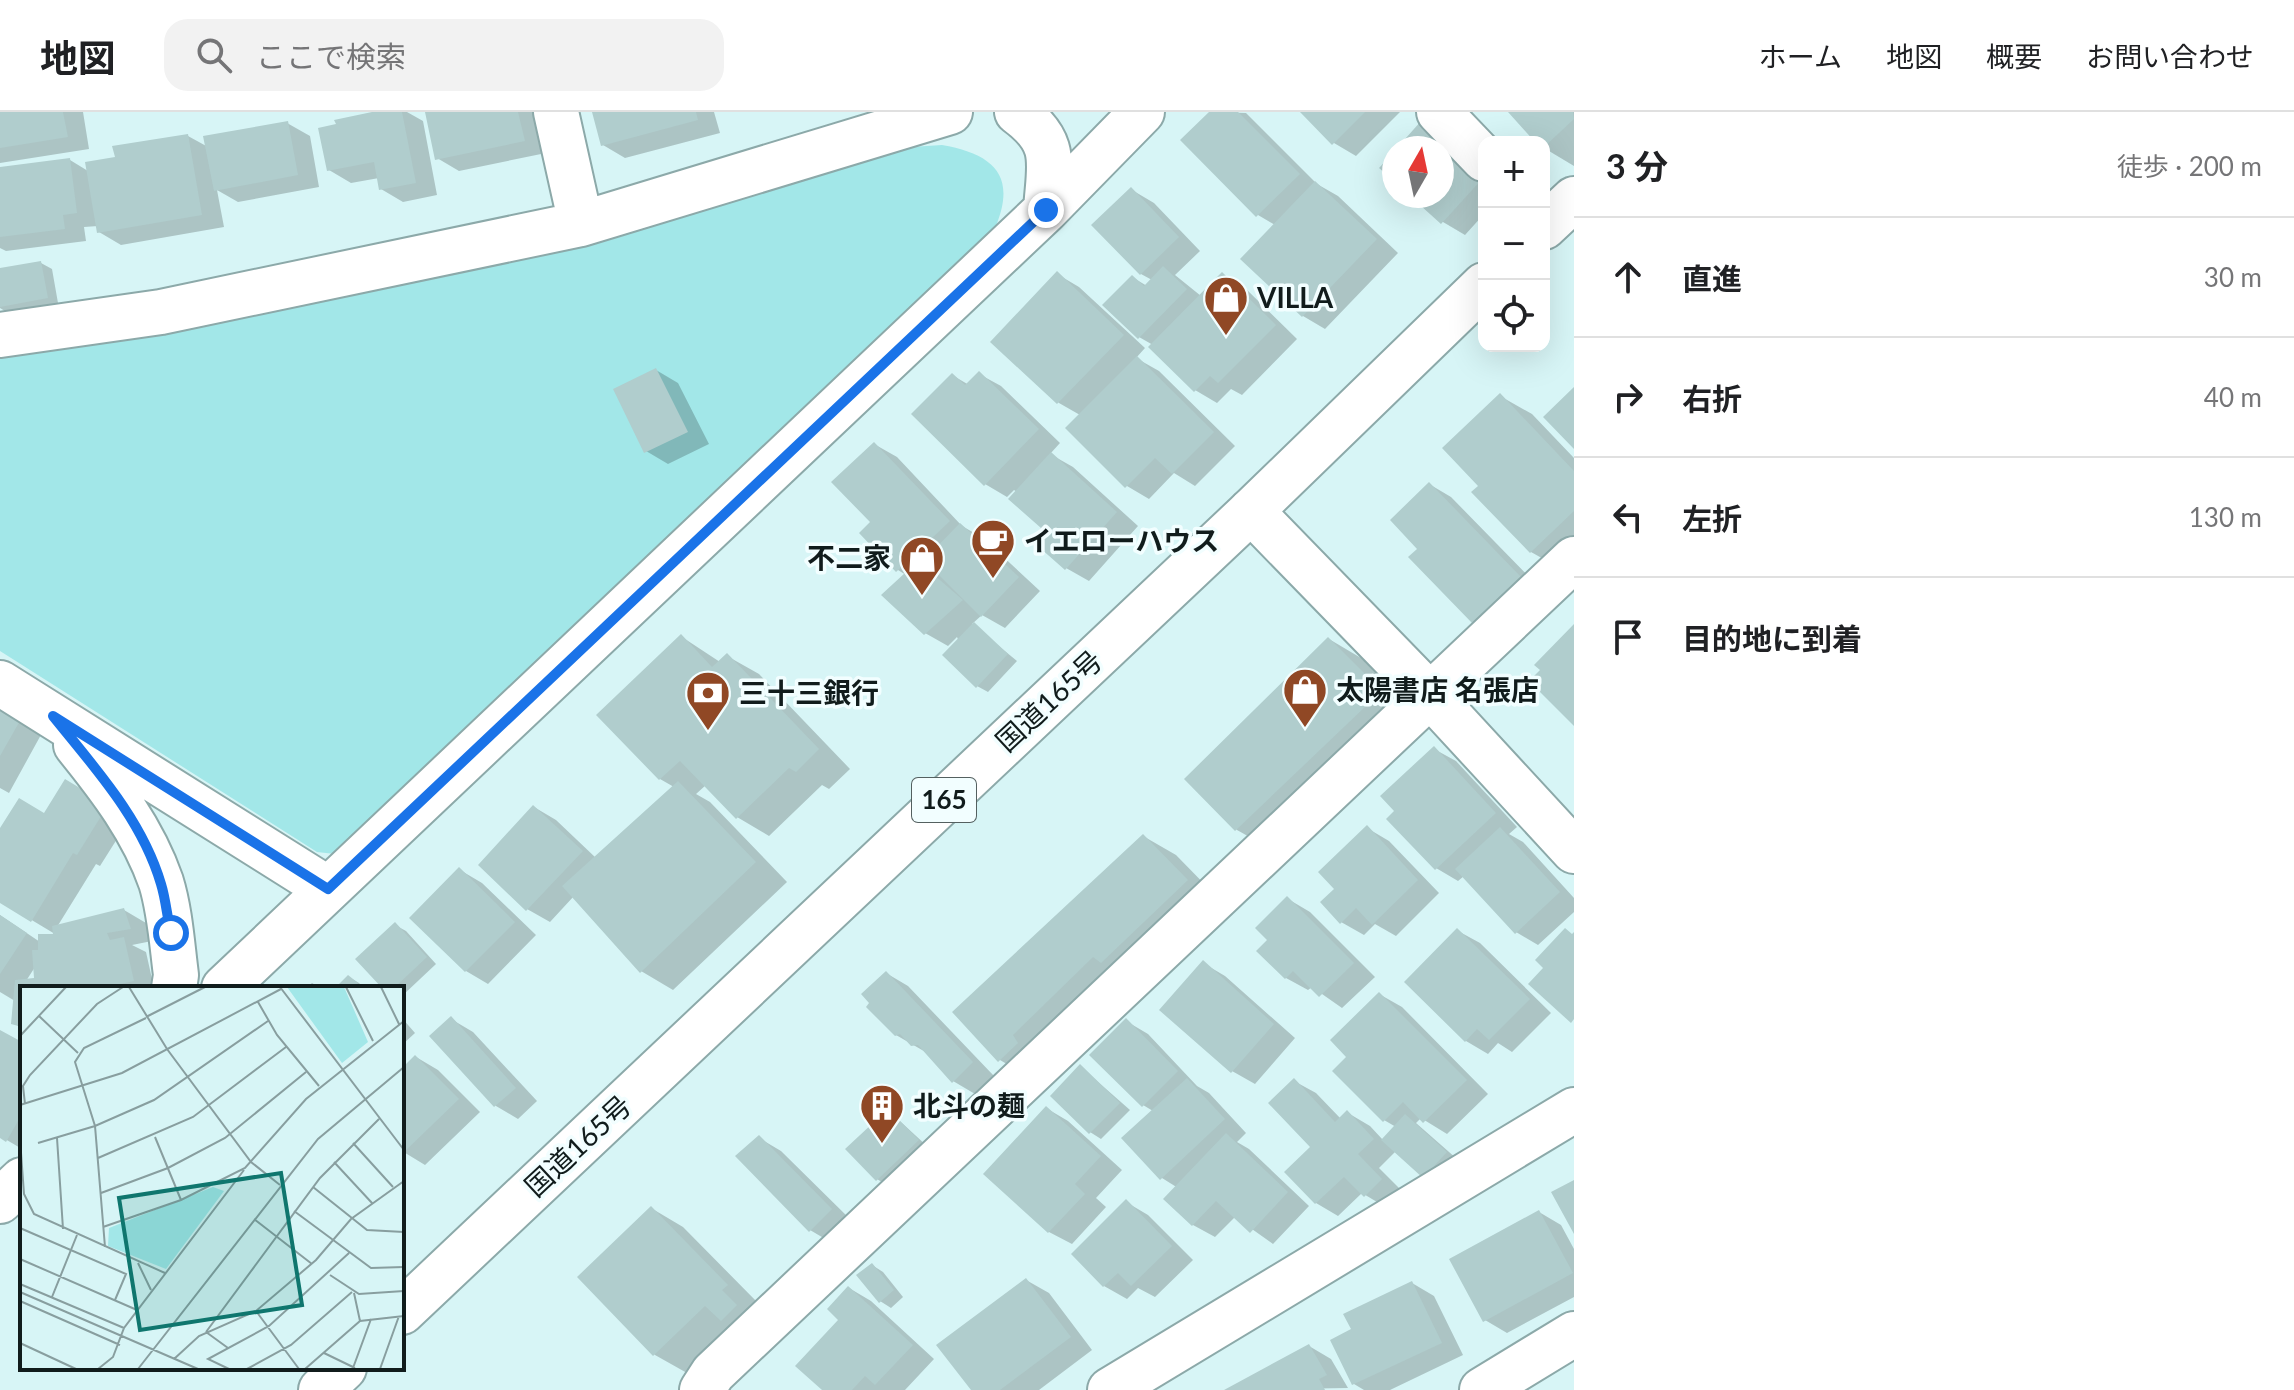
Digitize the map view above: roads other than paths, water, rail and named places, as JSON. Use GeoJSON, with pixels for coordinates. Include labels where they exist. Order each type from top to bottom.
{"type":"FeatureCollection","features":[{"type":"Feature","properties":{"kind":"main road"},"geometry":{"type":"LineString","coordinates":[[556,112],[581,224]]}},
{"type":"Feature","properties":{"kind":"main road"},"geometry":{"type":"LineString","coordinates":[[0,335],[161,312],[581,224],[950,112]]}},
{"type":"Feature","properties":{"kind":"main road"},"geometry":{"type":"LineString","coordinates":[[1017,112],[1038,128],[1050,155],[1046,210]]}},
{"type":"Feature","properties":{"kind":"main road"},"geometry":{"type":"LineString","coordinates":[[226,986],[1046,210],[1142,112]]}},
{"type":"Feature","properties":{"kind":"main road"},"geometry":{"type":"LineString","coordinates":[[1439,112],[1478,153]]}},
{"type":"Feature","properties":{"kind":"main road","name":"国道165号"},"geometry":{"type":"LineString","coordinates":[[404,1310],[1251,511],[1478,291]]}},
{"type":"Feature","properties":{"kind":"main road"},"geometry":{"type":"LineString","coordinates":[[1251,511],[1431,696],[1574,851]]}},
{"type":"Feature","properties":{"kind":"main road"},"geometry":{"type":"LineString","coordinates":[[702,1390],[724,1362],[1574,559]]}},
{"type":"Feature","properties":{"kind":"main road"},"geometry":{"type":"LineString","coordinates":[[0,683],[328,889]]}},
{"type":"Feature","properties":{"kind":"main road"},"geometry":{"type":"LineString","coordinates":[[53,716],[114,791],[150,858],[161,883],[171,933],[174,986]]}},
{"type":"Feature","properties":{"kind":"main road"},"geometry":{"type":"LineString","coordinates":[[1122,1387],[1574,1110]]}},
{"type":"Feature","properties":{"kind":"main road"},"geometry":{"type":"LineString","coordinates":[[1482,1390],[1574,1334]]}},
{"type":"Feature","properties":{"kind":"main road"},"geometry":{"type":"LineString","coordinates":[[321,1390],[342,1370]]}},
{"type":"Feature","properties":{"kind":"place","name":"VILLA"},"geometry":{"type":"Point","coordinates":[1226,337]}},
{"type":"Feature","properties":{"kind":"place","name":"イエローハウス"},"geometry":{"type":"Point","coordinates":[993,580]}},
{"type":"Feature","properties":{"kind":"place","name":"不二家"},"geometry":{"type":"Point","coordinates":[922,597]}},
{"type":"Feature","properties":{"kind":"place","name":"太陽書店 名張店"},"geometry":{"type":"Point","coordinates":[1305,729]}},
{"type":"Feature","properties":{"kind":"place","name":"三十三銀行"},"geometry":{"type":"Point","coordinates":[708,732]}},
{"type":"Feature","properties":{"kind":"place","name":"北斗の麺"},"geometry":{"type":"Point","coordinates":[882,1145]}}]}
